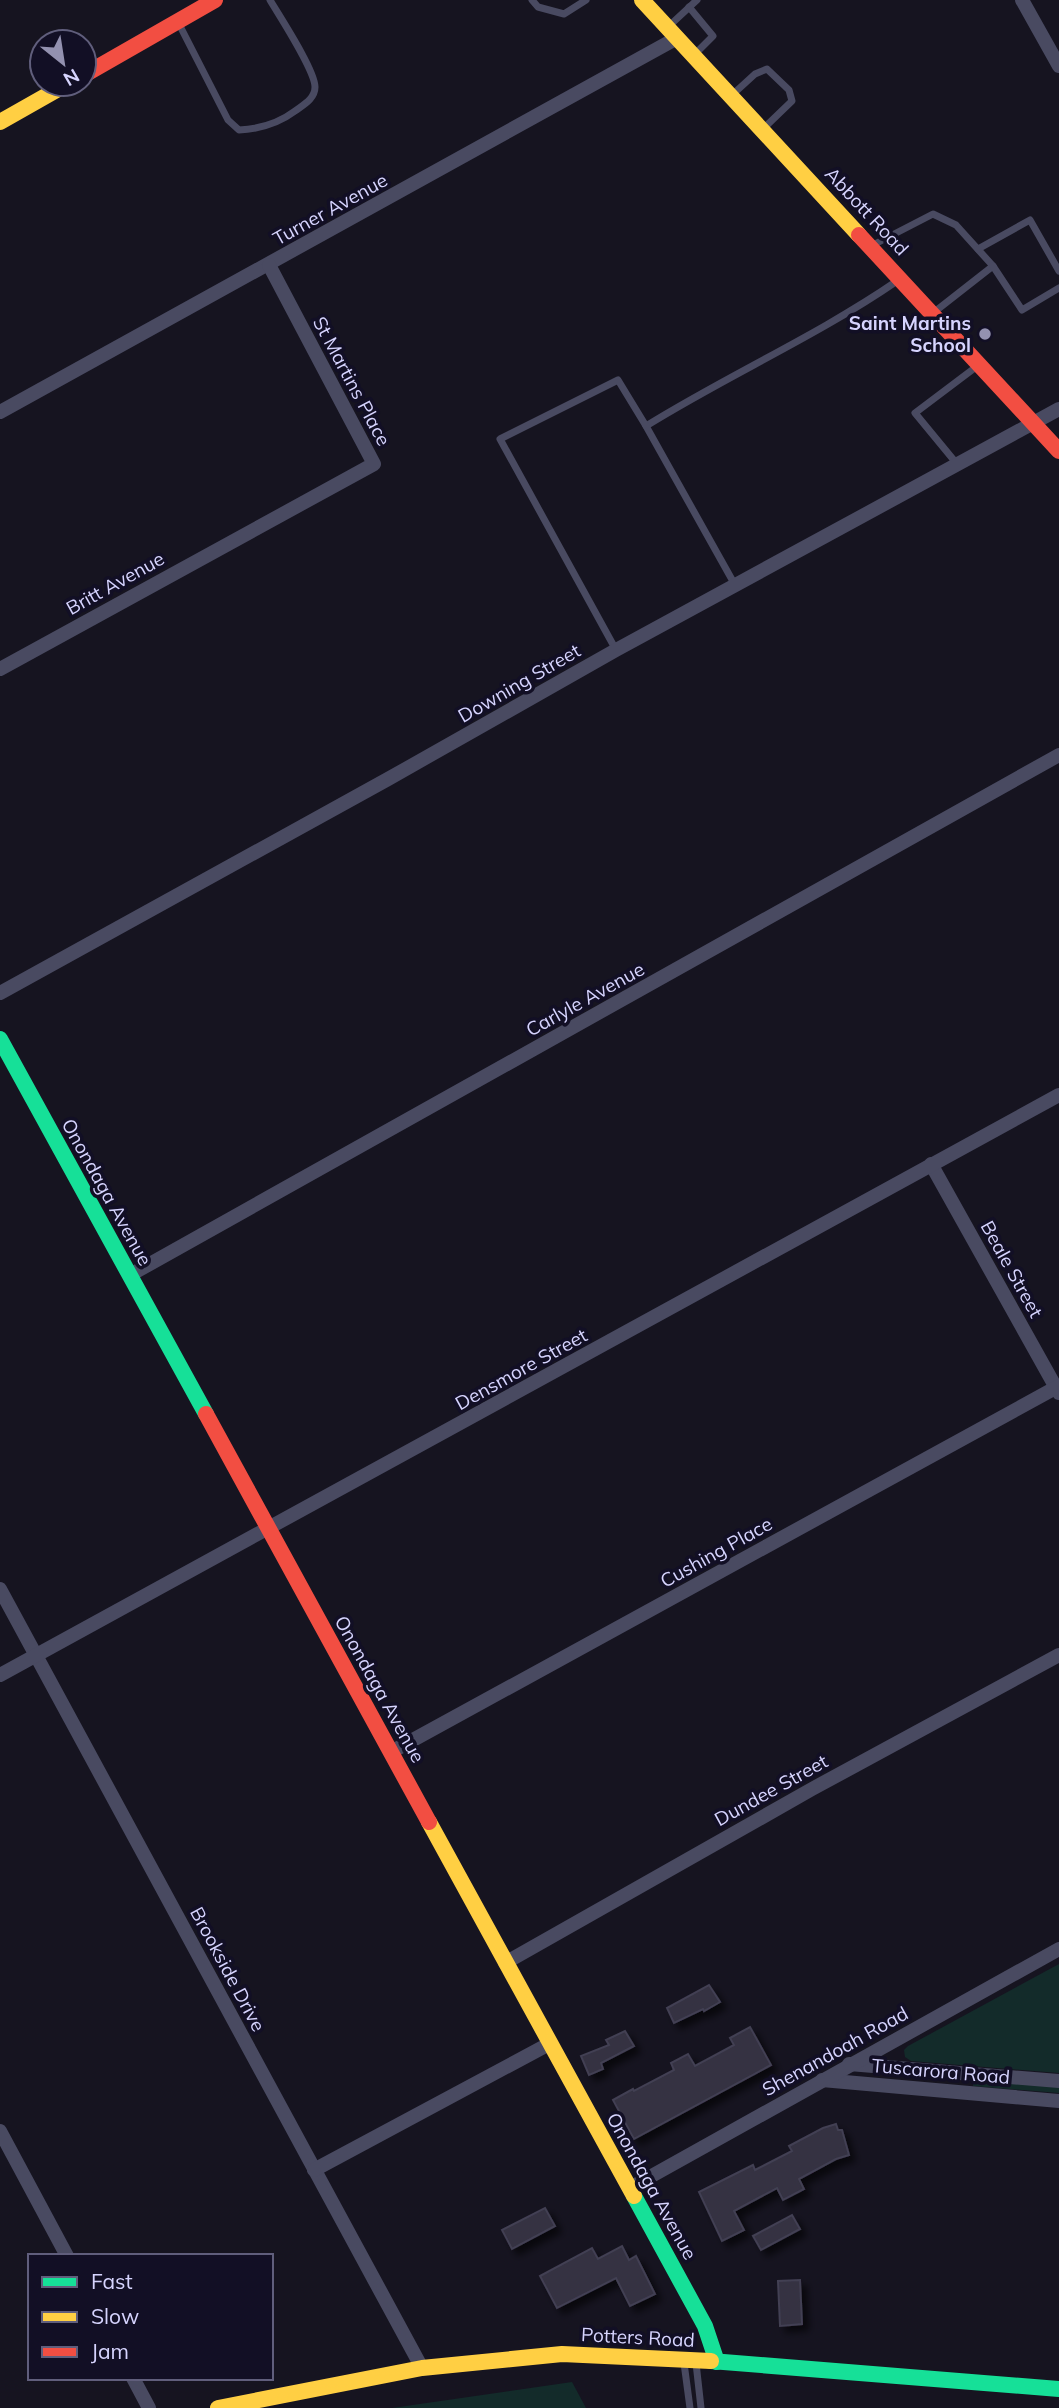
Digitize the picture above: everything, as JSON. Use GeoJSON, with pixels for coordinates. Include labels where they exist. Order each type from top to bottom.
{"type":"FeatureCollection","features":[{"type":"Feature","properties":{"kind":"street"},"geometry":{"type":"LineString","coordinates":[[98,67],[215,0]]}},
{"type":"Feature","properties":{"kind":"street","name":"Abbott Road"},"geometry":{"type":"LineString","coordinates":[[642,0],[1059,451]]}},
{"type":"Feature","properties":{"kind":"street"},"geometry":{"type":"LineString","coordinates":[[1022,0],[1059,66]]}},
{"type":"Feature","properties":{"kind":"street","name":"Turner Avenue"},"geometry":{"type":"LineString","coordinates":[[0,412],[269,265],[672,33]]}},
{"type":"Feature","properties":{"kind":"street"},"geometry":{"type":"LineString","coordinates":[[0,122],[42,98]]}},
{"type":"Feature","properties":{"kind":"street","name":"St Martins Place"},"geometry":{"type":"LineString","coordinates":[[250,532],[374,464],[269,265]]}},
{"type":"Feature","properties":{"kind":"street","name":"Downing Street"},"geometry":{"type":"LineString","coordinates":[[0,993],[388,779],[616,649],[1059,409]]}},
{"type":"Feature","properties":{"kind":"street","name":"Britt Avenue"},"geometry":{"type":"LineString","coordinates":[[0,669],[250,532]]}},
{"type":"Feature","properties":{"kind":"street","name":"Carlyle Avenue"},"geometry":{"type":"LineString","coordinates":[[130,1275],[1059,755]]}},
{"type":"Feature","properties":{"kind":"street","name":"Onondaga Avenue"},"geometry":{"type":"LineString","coordinates":[[0,1039],[705,2326],[717,2362]]}},
{"type":"Feature","properties":{"kind":"street","name":"Densmore Street"},"geometry":{"type":"LineString","coordinates":[[0,1675],[1059,1095]]}},
{"type":"Feature","properties":{"kind":"street","name":"Beale Street"},"geometry":{"type":"LineString","coordinates":[[931,1164],[1058,1389]]}},
{"type":"Feature","properties":{"kind":"street","name":"Cushing Place"},"geometry":{"type":"LineString","coordinates":[[391,1752],[1058,1389]]}},
{"type":"Feature","properties":{"kind":"street","name":"Brookside Drive"},"geometry":{"type":"LineString","coordinates":[[0,1589],[422,2368]]}},
{"type":"Feature","properties":{"kind":"street","name":"Dundee Street"},"geometry":{"type":"LineString","coordinates":[[505,1963],[812,1789],[1059,1655]]}},
{"type":"Feature","properties":{"kind":"street","name":"Shenandoah Road"},"geometry":{"type":"LineString","coordinates":[[630,2188],[1059,1949]]}},
{"type":"Feature","properties":{"kind":"street"},"geometry":{"type":"LineString","coordinates":[[314,2170],[549,2043]]}},
{"type":"Feature","properties":{"kind":"street","name":"Tuscarora Road"},"geometry":{"type":"LineString","coordinates":[[849,2064],[1059,2081]]}},
{"type":"Feature","properties":{"kind":"street","name":"Tuscarora Road"},"geometry":{"type":"LineString","coordinates":[[820,2080],[1059,2101]]}},
{"type":"Feature","properties":{"kind":"street"},"geometry":{"type":"LineString","coordinates":[[0,2131],[66,2254]]}},
{"type":"Feature","properties":{"kind":"street","name":"Potters Road"},"geometry":{"type":"LineString","coordinates":[[218,2408],[422,2368],[562,2354],[690,2360],[1059,2389]]}},
{"type":"Feature","properties":{"kind":"street"},"geometry":{"type":"LineString","coordinates":[[134,2380],[149,2408]]}},
{"type":"Feature","properties":{"kind":"lane"},"geometry":{"type":"LineString","coordinates":[[178,21],[228,120],[239,130],[257,129],[288,117],[311,99],[315,87],[310,71],[270,0]]}},
{"type":"Feature","properties":{"kind":"lane"},"geometry":{"type":"LineString","coordinates":[[532,0],[538,7],[564,14],[586,0]]}},
{"type":"Feature","properties":{"kind":"lane"},"geometry":{"type":"LineString","coordinates":[[672,33],[689,7],[697,0]]}},
{"type":"Feature","properties":{"kind":"lane"},"geometry":{"type":"LineString","coordinates":[[689,7],[713,36],[693,55]]}},
{"type":"Feature","properties":{"kind":"lane"},"geometry":{"type":"LineString","coordinates":[[731,96],[755,74],[767,69],[789,90],[792,101],[762,130]]}},
{"type":"Feature","properties":{"kind":"lane"},"geometry":{"type":"LineString","coordinates":[[871,246],[933,214],[956,225],[993,266],[1022,310],[1059,288]]}},
{"type":"Feature","properties":{"kind":"lane"},"geometry":{"type":"LineString","coordinates":[[978,249],[1030,220],[1059,271]]}},
{"type":"Feature","properties":{"kind":"lane"},"geometry":{"type":"LineString","coordinates":[[933,313],[993,266]]}},
{"type":"Feature","properties":{"kind":"lane"},"geometry":{"type":"LineString","coordinates":[[646,426],[860,307],[901,279]]}},
{"type":"Feature","properties":{"kind":"lane"},"geometry":{"type":"LineString","coordinates":[[957,464],[915,413],[980,365]]}},
{"type":"Feature","properties":{"kind":"lane"},"geometry":{"type":"LineString","coordinates":[[616,649],[500,439],[618,380],[735,585]]}},
{"type":"Feature","properties":{"kind":"lane"},"geometry":{"type":"LineString","coordinates":[[690,2360],[690,2408]]}},
{"type":"Feature","properties":{"kind":"lane"},"geometry":{"type":"LineString","coordinates":[[690,2360],[701,2408]]}},
{"type":"Feature","properties":{"kind":"green space"},"geometry":{"type":"Polygon","coordinates":[[[1059,1964],[1059,2073],[911,2061],[905,2057],[904,2050],[908,2046],[1059,1964]]]}},
{"type":"Feature","properties":{"kind":"green space"},"geometry":{"type":"Polygon","coordinates":[[[973,2080],[1059,2087],[1059,2093],[973,2086],[973,2080]]]}},
{"type":"Feature","properties":{"kind":"green space"},"geometry":{"type":"Polygon","coordinates":[[[572,2382],[586,2408],[392,2408],[572,2382]]]}},
{"type":"Feature","properties":{"kind":"building"},"geometry":{"type":"Polygon","coordinates":[[[709,1985],[720,2002],[674,2023],[667,2008],[709,1985]]]}},
{"type":"Feature","properties":{"kind":"building"},"geometry":{"type":"Polygon","coordinates":[[[750,2027],[771,2065],[634,2139],[613,2100],[674,2070],[671,2063],[688,2054],[695,2066],[734,2045],[730,2038],[750,2027]]]}},
{"type":"Feature","properties":{"kind":"building"},"geometry":{"type":"Polygon","coordinates":[[[625,2031],[634,2046],[601,2063],[603,2069],[589,2075],[581,2056],[609,2045],[606,2040],[625,2031]]]}},
{"type":"Feature","properties":{"kind":"building"},"geometry":{"type":"Polygon","coordinates":[[[836,2124],[838,2130],[842,2130],[849,2155],[799,2179],[804,2189],[783,2200],[777,2188],[734,2211],[744,2230],[722,2241],[699,2192],[753,2165],[755,2170],[792,2151],[789,2146],[836,2124]]]}},
{"type":"Feature","properties":{"kind":"building"},"geometry":{"type":"Polygon","coordinates":[[[545,2208],[555,2226],[512,2249],[502,2230],[545,2208]]]}},
{"type":"Feature","properties":{"kind":"building"},"geometry":{"type":"Polygon","coordinates":[[[792,2215],[800,2229],[761,2250],[753,2236],[792,2215]]]}},
{"type":"Feature","properties":{"kind":"building"},"geometry":{"type":"Polygon","coordinates":[[[622,2246],[629,2260],[636,2256],[655,2294],[630,2306],[616,2278],[557,2308],[540,2276],[592,2248],[598,2259],[622,2246]]]}},
{"type":"Feature","properties":{"kind":"building"},"geometry":{"type":"Polygon","coordinates":[[[800,2280],[802,2324],[780,2326],[778,2281],[800,2280]]]}},
{"type":"Feature","properties":{"kind":"traffic: fast"},"geometry":{"type":"LineString","coordinates":[[0,1039],[206,1414]]}},
{"type":"Feature","properties":{"kind":"traffic: fast"},"geometry":{"type":"LineString","coordinates":[[634,2196],[705,2326],[717,2362]]}},
{"type":"Feature","properties":{"kind":"traffic: fast"},"geometry":{"type":"LineString","coordinates":[[711,2361],[1059,2389]]}},
{"type":"Feature","properties":{"kind":"traffic: slow"},"geometry":{"type":"LineString","coordinates":[[642,0],[859,235]]}},
{"type":"Feature","properties":{"kind":"traffic: slow"},"geometry":{"type":"LineString","coordinates":[[0,122],[42,98]]}},
{"type":"Feature","properties":{"kind":"traffic: slow"},"geometry":{"type":"LineString","coordinates":[[429,1822],[634,2196]]}},
{"type":"Feature","properties":{"kind":"traffic: slow"},"geometry":{"type":"LineString","coordinates":[[218,2408],[422,2368],[562,2354],[711,2361]]}},
{"type":"Feature","properties":{"kind":"traffic: jam"},"geometry":{"type":"LineString","coordinates":[[98,67],[215,0]]}},
{"type":"Feature","properties":{"kind":"traffic: jam"},"geometry":{"type":"LineString","coordinates":[[859,235],[1059,451]]}},
{"type":"Feature","properties":{"kind":"traffic: jam"},"geometry":{"type":"LineString","coordinates":[[206,1414],[429,1822]]}},
{"type":"Feature","properties":{"kind":"place","name":"Saint Martins School"},"geometry":{"type":"Point","coordinates":[985,334]}}]}
